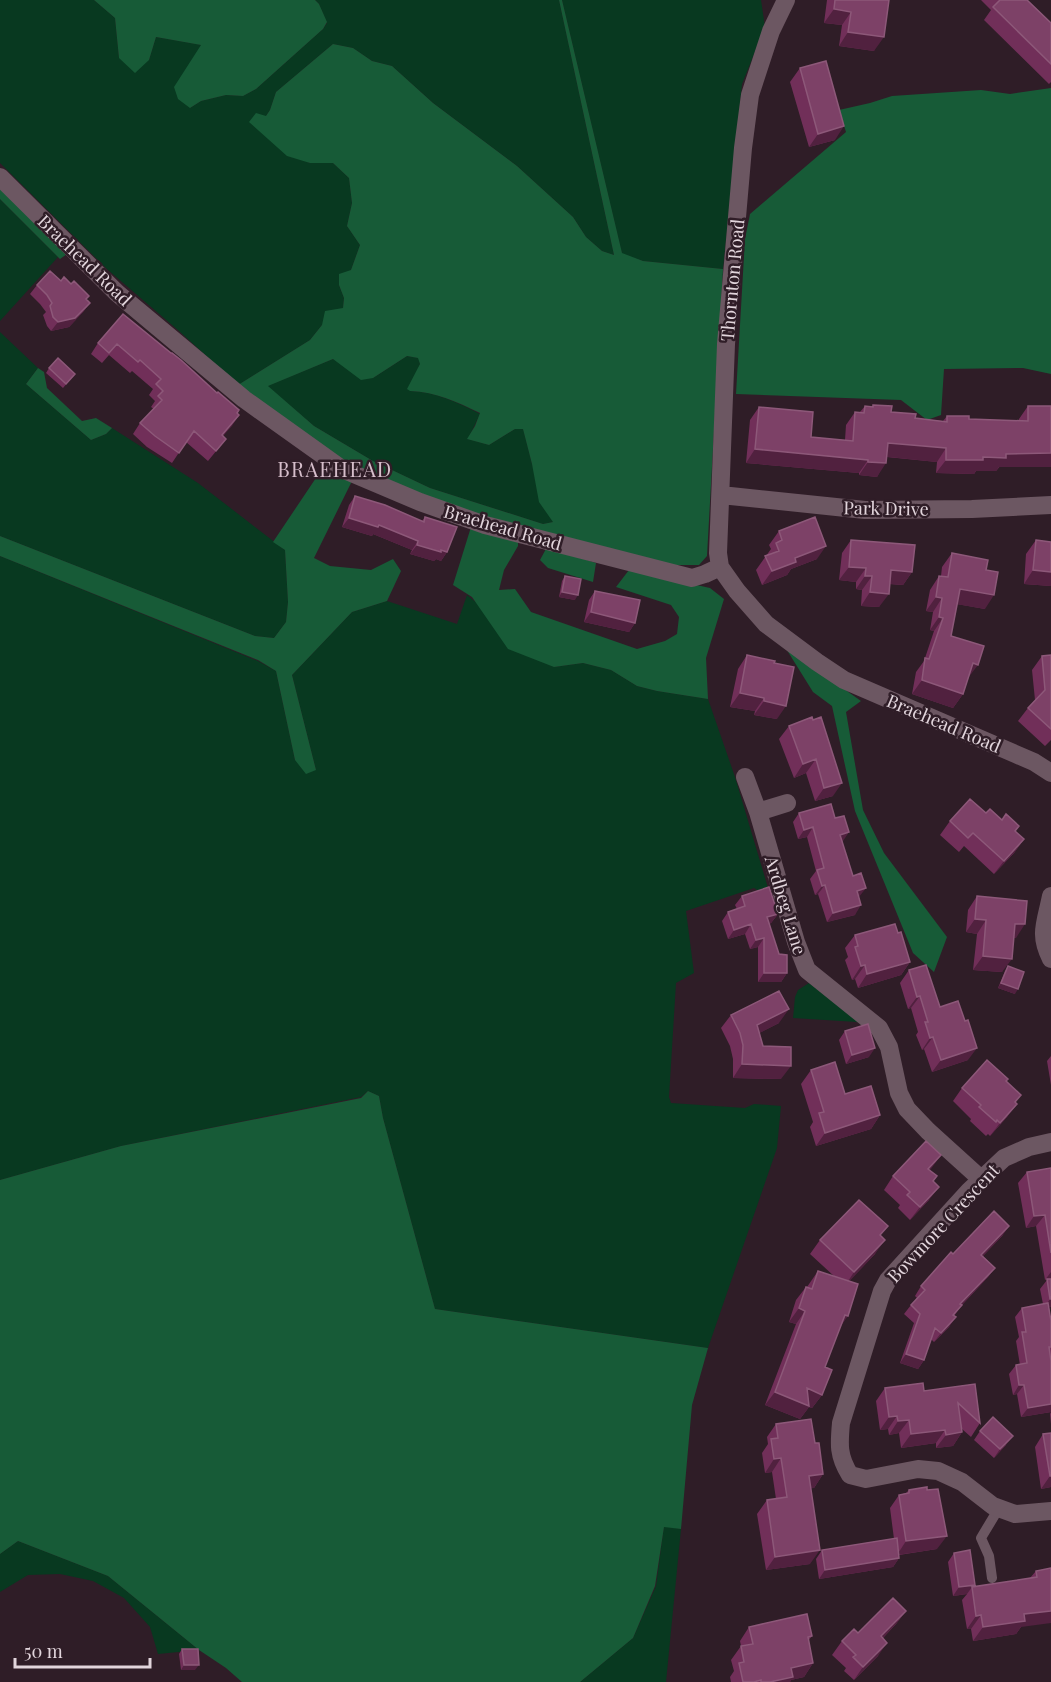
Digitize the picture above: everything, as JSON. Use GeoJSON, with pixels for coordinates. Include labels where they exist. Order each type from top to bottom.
{"type":"FeatureCollection","features":[{"type":"Feature","properties":{"kind":"street","name":"Thornton Road"},"geometry":{"type":"LineString","coordinates":[[720,567],[717,553],[726,344],[743,148],[750,95],[771,31],[786,0]]}},
{"type":"Feature","properties":{"kind":"street","name":"Braehead Road"},"geometry":{"type":"LineString","coordinates":[[0,177],[122,297],[244,399],[342,469],[420,502],[485,525],[692,578],[720,567],[737,591],[766,624],[844,680],[1034,762],[1051,773]]}},
{"type":"Feature","properties":{"kind":"street","name":"Park Drive"},"geometry":{"type":"LineString","coordinates":[[721,495],[864,510],[972,509],[1051,505]]}},
{"type":"Feature","properties":{"kind":"street","name":"Ardbeg Lane"},"geometry":{"type":"LineString","coordinates":[[745,777],[758,812],[796,942],[807,970],[879,1028],[889,1047],[899,1093],[907,1109],[981,1179]]}},
{"type":"Feature","properties":{"kind":"street"},"geometry":{"type":"LineString","coordinates":[[758,812],[787,802]]}},
{"type":"Feature","properties":{"kind":"street"},"geometry":{"type":"LineString","coordinates":[[1051,896],[1042,937],[1051,959]]}},
{"type":"Feature","properties":{"kind":"street","name":"Bowmore Crescent"},"geometry":{"type":"LineString","coordinates":[[1051,1142],[1029,1147],[1005,1158],[981,1179],[895,1272],[882,1290],[841,1423],[839,1442],[842,1463],[850,1475],[866,1479],[918,1469],[938,1471],[962,1482],[993,1506],[1015,1514],[1051,1510]]}},
{"type":"Feature","properties":{"kind":"lane"},"geometry":{"type":"LineString","coordinates":[[992,1578],[989,1556],[981,1538],[999,1508]]}},
{"type":"Feature","properties":{"kind":"green space"},"geometry":{"type":"Polygon","coordinates":[[[0,0],[94,0],[115,18],[119,58],[149,60],[156,37],[202,45],[190,108],[201,101],[226,95],[243,96],[256,89],[327,23],[315,0],[559,0],[614,255],[602,251],[586,237],[573,217],[517,166],[433,103],[392,66],[372,61],[353,48],[333,44],[276,92],[266,116],[309,163],[333,163],[349,178],[352,203],[347,226],[360,245],[351,270],[339,285],[344,298],[343,308],[322,325],[310,340],[238,385],[108,270],[0,163],[0,0]]]}},
{"type":"Feature","properties":{"kind":"green space"},"geometry":{"type":"Polygon","coordinates":[[[94,0],[315,0],[327,22],[323,29],[256,89],[243,96],[226,95],[201,101],[190,108],[178,99],[174,87],[201,45],[156,37],[149,60],[135,73],[119,58],[115,18],[94,0]]]}},
{"type":"Feature","properties":{"kind":"green space"},"geometry":{"type":"Polygon","coordinates":[[[559,0],[562,0],[622,253],[643,261],[723,269],[707,556],[699,565],[672,565],[452,508],[343,463],[238,385],[310,340],[322,325],[325,311],[343,308],[344,298],[339,285],[339,274],[351,270],[360,245],[347,226],[352,203],[349,178],[333,163],[310,163],[287,156],[249,122],[256,113],[266,116],[276,92],[333,44],[353,48],[372,61],[392,66],[433,103],[517,166],[573,217],[586,237],[602,251],[614,255],[559,0]],[[407,356],[373,378],[361,380],[333,359],[268,386],[314,426],[373,461],[430,488],[543,524],[553,522],[539,502],[523,429],[515,429],[489,445],[467,439],[480,413],[446,398],[407,389],[420,364],[418,358],[407,356]]]}},
{"type":"Feature","properties":{"kind":"green space"},"geometry":{"type":"Polygon","coordinates":[[[562,0],[761,0],[765,27],[742,84],[723,269],[643,261],[622,254],[562,0]]]}},
{"type":"Feature","properties":{"kind":"green space"},"geometry":{"type":"Polygon","coordinates":[[[1051,88],[1051,374],[1023,368],[944,369],[941,415],[927,420],[901,400],[736,394],[745,239],[750,214],[846,132],[839,110],[892,96],[981,90],[1010,94],[1051,88]]]}},
{"type":"Feature","properties":{"kind":"green space"},"geometry":{"type":"Polygon","coordinates":[[[0,187],[67,254],[60,259],[0,199],[0,187]]]}},
{"type":"Feature","properties":{"kind":"green space"},"geometry":{"type":"Polygon","coordinates":[[[0,199],[58,257],[0,321],[0,199]]]}},
{"type":"Feature","properties":{"kind":"green space"},"geometry":{"type":"Polygon","coordinates":[[[0,332],[38,368],[26,384],[91,440],[106,434],[112,428],[198,483],[285,550],[288,602],[286,622],[274,638],[255,636],[0,536],[0,332]]]}},
{"type":"Feature","properties":{"kind":"green space"},"geometry":{"type":"Polygon","coordinates":[[[407,356],[419,358],[420,364],[410,391],[446,398],[480,414],[468,439],[489,445],[515,429],[523,428],[532,464],[553,522],[543,524],[430,488],[373,461],[314,426],[267,386],[333,359],[373,378],[407,356]]]}},
{"type":"Feature","properties":{"kind":"green space"},"geometry":{"type":"Polygon","coordinates":[[[38,368],[44,372],[47,388],[82,421],[96,418],[112,428],[106,434],[91,440],[26,384],[38,368]]]}},
{"type":"Feature","properties":{"kind":"green space"},"geometry":{"type":"Polygon","coordinates":[[[324,466],[352,481],[314,558],[330,566],[371,570],[393,559],[401,571],[387,601],[352,612],[292,675],[316,770],[306,774],[295,760],[276,671],[258,660],[0,556],[0,536],[255,636],[274,638],[286,622],[288,602],[285,550],[273,542],[324,466]]]}},
{"type":"Feature","properties":{"kind":"green space"},"geometry":{"type":"Polygon","coordinates":[[[471,527],[518,539],[518,546],[504,570],[499,590],[515,589],[531,612],[637,649],[665,641],[677,634],[679,617],[671,605],[616,587],[629,570],[710,588],[724,599],[706,658],[708,699],[637,686],[611,670],[583,663],[554,667],[508,649],[472,597],[453,585],[471,527]]]}},
{"type":"Feature","properties":{"kind":"green space"},"geometry":{"type":"Polygon","coordinates":[[[547,547],[596,563],[593,582],[548,568],[540,560],[547,547]]]}},
{"type":"Feature","properties":{"kind":"green space"},"geometry":{"type":"Polygon","coordinates":[[[0,556],[258,661],[276,671],[295,760],[316,770],[292,675],[352,612],[387,601],[457,624],[467,595],[554,667],[583,663],[611,670],[637,686],[708,699],[735,777],[771,898],[754,888],[686,911],[694,973],[676,983],[669,1097],[671,1103],[745,1108],[754,1104],[781,1106],[777,1148],[708,1348],[435,1309],[379,1096],[368,1091],[361,1097],[121,1146],[0,1180],[0,556]]]}},
{"type":"Feature","properties":{"kind":"green space"},"geometry":{"type":"Polygon","coordinates":[[[785,647],[861,701],[846,712],[863,810],[884,853],[947,937],[934,972],[913,953],[855,811],[832,706],[813,692],[785,647]]]}},
{"type":"Feature","properties":{"kind":"green space"},"geometry":{"type":"Polygon","coordinates":[[[809,983],[871,1030],[857,1022],[793,1018],[798,990],[809,983]]]}},
{"type":"Feature","properties":{"kind":"green space"},"geometry":{"type":"Polygon","coordinates":[[[368,1091],[379,1096],[435,1309],[708,1348],[692,1405],[681,1529],[664,1527],[655,1586],[633,1638],[580,1682],[242,1682],[108,1576],[18,1541],[0,1554],[0,1180],[121,1146],[361,1098],[368,1091]]]}},
{"type":"Feature","properties":{"kind":"green space"},"geometry":{"type":"Polygon","coordinates":[[[664,1526],[681,1529],[666,1682],[580,1682],[633,1638],[656,1586],[664,1526]]]}},
{"type":"Feature","properties":{"kind":"green space"},"geometry":{"type":"Polygon","coordinates":[[[18,1541],[108,1576],[199,1650],[158,1654],[150,1627],[124,1598],[93,1581],[60,1574],[28,1575],[0,1592],[0,1554],[18,1541]]]}},
{"type":"Feature","properties":{"kind":"building"},"geometry":{"type":"Polygon","coordinates":[[[835,0],[889,0],[884,37],[848,32],[851,12],[834,9],[835,0]]]}},
{"type":"Feature","properties":{"kind":"building"},"geometry":{"type":"Polygon","coordinates":[[[1000,0],[1027,0],[1051,23],[1051,64],[993,7],[1000,0]]]}},
{"type":"Feature","properties":{"kind":"building"},"geometry":{"type":"Polygon","coordinates":[[[826,61],[844,126],[818,134],[800,68],[826,61]]]}},
{"type":"Feature","properties":{"kind":"building"},"geometry":{"type":"Polygon","coordinates":[[[50,271],[61,281],[64,277],[71,284],[74,281],[89,296],[86,299],[90,303],[75,318],[58,322],[53,317],[50,306],[52,303],[37,285],[50,271]]]}},
{"type":"Feature","properties":{"kind":"building"},"geometry":{"type":"Polygon","coordinates":[[[123,314],[239,410],[237,413],[239,415],[222,435],[226,439],[216,451],[194,431],[179,453],[140,423],[162,400],[158,396],[163,391],[156,384],[161,379],[117,344],[109,353],[98,343],[123,314]]]}},
{"type":"Feature","properties":{"kind":"building"},"geometry":{"type":"Polygon","coordinates":[[[58,358],[75,374],[66,384],[49,368],[58,358]]]}},
{"type":"Feature","properties":{"kind":"building"},"geometry":{"type":"Polygon","coordinates":[[[873,405],[892,406],[891,412],[916,414],[915,418],[947,422],[947,416],[1028,421],[1028,406],[1051,406],[1051,453],[1006,454],[1006,458],[983,457],[983,460],[946,460],[946,448],[888,443],[886,463],[755,449],[759,407],[813,412],[811,437],[853,441],[855,412],[864,413],[865,406],[873,407],[873,405]]]}},
{"type":"Feature","properties":{"kind":"building"},"geometry":{"type":"Polygon","coordinates":[[[355,496],[385,505],[424,522],[425,517],[457,527],[447,552],[417,545],[418,541],[379,525],[378,527],[349,518],[355,496]]]}},
{"type":"Feature","properties":{"kind":"building"},"geometry":{"type":"Polygon","coordinates":[[[815,517],[826,546],[795,558],[796,562],[772,571],[765,556],[779,551],[776,543],[782,540],[779,531],[815,517]]]}},
{"type":"Feature","properties":{"kind":"building"},"geometry":{"type":"Polygon","coordinates":[[[851,540],[915,545],[912,572],[891,570],[889,594],[870,592],[872,576],[865,576],[866,568],[849,567],[851,540]]]}},
{"type":"Feature","properties":{"kind":"building"},"geometry":{"type":"Polygon","coordinates":[[[1036,540],[1051,542],[1051,572],[1033,570],[1036,540]]]}},
{"type":"Feature","properties":{"kind":"building"},"geometry":{"type":"Polygon","coordinates":[[[952,553],[988,560],[986,570],[998,572],[994,595],[960,589],[951,636],[984,646],[978,665],[973,663],[963,694],[922,680],[925,658],[929,659],[943,618],[939,617],[942,598],[936,597],[939,576],[948,577],[952,553]]]}},
{"type":"Feature","properties":{"kind":"building"},"geometry":{"type":"Polygon","coordinates":[[[565,576],[581,579],[578,595],[562,592],[565,576]]]}},
{"type":"Feature","properties":{"kind":"building"},"geometry":{"type":"Polygon","coordinates":[[[595,591],[640,600],[635,623],[591,612],[595,591]]]}},
{"type":"Feature","properties":{"kind":"building"},"geometry":{"type":"Polygon","coordinates":[[[747,655],[794,667],[786,706],[740,693],[747,655]]]}},
{"type":"Feature","properties":{"kind":"building"},"geometry":{"type":"Polygon","coordinates":[[[1051,655],[1051,729],[1028,708],[1045,690],[1042,656],[1051,655]]]}},
{"type":"Feature","properties":{"kind":"building"},"geometry":{"type":"Polygon","coordinates":[[[812,717],[813,720],[821,717],[842,783],[824,788],[816,759],[803,764],[789,726],[812,717]]]}},
{"type":"Feature","properties":{"kind":"building"},"geometry":{"type":"Polygon","coordinates":[[[970,799],[986,813],[990,809],[1002,820],[1006,814],[1019,826],[1015,831],[1024,839],[1004,861],[973,833],[968,838],[950,821],[970,799]]]}},
{"type":"Feature","properties":{"kind":"building"},"geometry":{"type":"Polygon","coordinates":[[[831,804],[835,818],[844,816],[849,832],[840,835],[853,876],[861,873],[866,888],[857,891],[861,905],[833,913],[825,885],[822,886],[817,870],[824,868],[813,827],[804,830],[799,813],[831,804]]]}},
{"type":"Feature","properties":{"kind":"building"},"geometry":{"type":"Polygon","coordinates":[[[769,887],[778,914],[767,917],[779,954],[787,955],[787,973],[764,973],[764,938],[756,940],[751,924],[734,930],[728,912],[745,906],[742,896],[769,887]]]}},
{"type":"Feature","properties":{"kind":"building"},"geometry":{"type":"Polygon","coordinates":[[[977,896],[1027,901],[1025,924],[1015,924],[1012,959],[983,956],[986,920],[975,919],[977,896]]]}},
{"type":"Feature","properties":{"kind":"building"},"geometry":{"type":"Polygon","coordinates":[[[895,924],[898,933],[901,932],[910,962],[867,974],[865,965],[861,966],[855,947],[858,946],[855,935],[895,924]]]}},
{"type":"Feature","properties":{"kind":"building"},"geometry":{"type":"Polygon","coordinates":[[[926,965],[940,1007],[958,1001],[965,1021],[968,1020],[977,1048],[941,1060],[933,1037],[930,1038],[920,996],[917,997],[909,970],[926,965]]]}},
{"type":"Feature","properties":{"kind":"building"},"geometry":{"type":"Polygon","coordinates":[[[1008,966],[1024,972],[1018,989],[1001,983],[1008,966]]]}},
{"type":"Feature","properties":{"kind":"building"},"geometry":{"type":"Polygon","coordinates":[[[779,991],[789,1009],[757,1025],[763,1046],[791,1047],[791,1066],[742,1064],[743,1045],[731,1015],[779,991]]]}},
{"type":"Feature","properties":{"kind":"building"},"geometry":{"type":"Polygon","coordinates":[[[868,1024],[875,1048],[852,1055],[845,1031],[868,1024]]]}},
{"type":"Feature","properties":{"kind":"building"},"geometry":{"type":"Polygon","coordinates":[[[987,1060],[1008,1079],[1006,1081],[1021,1095],[1015,1102],[1017,1104],[1000,1123],[979,1107],[981,1105],[962,1088],[987,1060]]]}},
{"type":"Feature","properties":{"kind":"building"},"geometry":{"type":"Polygon","coordinates":[[[835,1062],[845,1094],[871,1086],[880,1115],[825,1133],[819,1113],[824,1112],[811,1070],[835,1062]]]}},
{"type":"Feature","properties":{"kind":"building"},"geometry":{"type":"Polygon","coordinates":[[[926,1141],[941,1155],[928,1169],[937,1176],[933,1181],[939,1187],[920,1207],[907,1195],[910,1192],[893,1176],[926,1141]]]}},
{"type":"Feature","properties":{"kind":"building"},"geometry":{"type":"Polygon","coordinates":[[[1051,1168],[1051,1253],[1045,1215],[1034,1216],[1027,1172],[1051,1168]]]}},
{"type":"Feature","properties":{"kind":"building"},"geometry":{"type":"Polygon","coordinates":[[[859,1200],[888,1226],[880,1235],[885,1240],[854,1272],[820,1240],[859,1200]]]}},
{"type":"Feature","properties":{"kind":"building"},"geometry":{"type":"Polygon","coordinates":[[[994,1211],[1009,1226],[981,1255],[995,1268],[960,1304],[962,1305],[953,1315],[956,1317],[941,1333],[935,1328],[924,1360],[906,1354],[920,1314],[911,1305],[925,1290],[921,1286],[951,1252],[953,1254],[994,1211]]]}},
{"type":"Feature","properties":{"kind":"building"},"geometry":{"type":"Polygon","coordinates":[[[818,1271],[858,1284],[848,1316],[845,1315],[825,1367],[832,1370],[822,1395],[807,1388],[809,1406],[775,1392],[805,1311],[799,1308],[806,1287],[812,1289],[818,1271]]]}},
{"type":"Feature","properties":{"kind":"building"},"geometry":{"type":"Polygon","coordinates":[[[1047,1279],[1051,1279],[1051,1299],[1050,1299],[1047,1279]]]}},
{"type":"Feature","properties":{"kind":"building"},"geometry":{"type":"Polygon","coordinates":[[[1048,1303],[1051,1321],[1051,1347],[1049,1347],[1051,1404],[1028,1408],[1024,1385],[1019,1385],[1016,1365],[1027,1363],[1022,1332],[1026,1332],[1022,1308],[1048,1303]]]}},
{"type":"Feature","properties":{"kind":"building"},"geometry":{"type":"Polygon","coordinates":[[[923,1383],[924,1391],[975,1384],[980,1423],[958,1403],[962,1432],[946,1435],[945,1430],[911,1434],[909,1420],[898,1421],[897,1416],[889,1417],[885,1388],[923,1383]]]}},
{"type":"Feature","properties":{"kind":"building"},"geometry":{"type":"Polygon","coordinates":[[[993,1417],[1013,1436],[1000,1449],[980,1431],[993,1417]]]}},
{"type":"Feature","properties":{"kind":"building"},"geometry":{"type":"Polygon","coordinates":[[[811,1419],[815,1443],[819,1443],[823,1474],[809,1476],[820,1550],[775,1557],[767,1500],[787,1497],[781,1458],[774,1459],[771,1439],[778,1438],[776,1424],[811,1419]]]}},
{"type":"Feature","properties":{"kind":"building"},"geometry":{"type":"Polygon","coordinates":[[[1051,1433],[1051,1476],[1050,1476],[1043,1434],[1051,1433]]]}},
{"type":"Feature","properties":{"kind":"building"},"geometry":{"type":"Polygon","coordinates":[[[927,1487],[927,1490],[938,1489],[947,1536],[906,1541],[899,1495],[909,1493],[909,1490],[927,1487]]]}},
{"type":"Feature","properties":{"kind":"building"},"geometry":{"type":"Polygon","coordinates":[[[897,1538],[899,1558],[825,1570],[822,1550],[897,1538]]]}},
{"type":"Feature","properties":{"kind":"building"},"geometry":{"type":"Polygon","coordinates":[[[970,1550],[975,1585],[959,1587],[954,1553],[970,1550]]]}},
{"type":"Feature","properties":{"kind":"building"},"geometry":{"type":"Polygon","coordinates":[[[1051,1568],[1051,1611],[1024,1614],[1025,1621],[983,1627],[981,1615],[976,1616],[972,1587],[1037,1577],[1036,1571],[1051,1568]]]}},
{"type":"Feature","properties":{"kind":"building"},"geometry":{"type":"Polygon","coordinates":[[[893,1598],[906,1611],[881,1636],[887,1643],[863,1667],[853,1657],[856,1655],[842,1641],[854,1629],[858,1633],[893,1598]]]}},
{"type":"Feature","properties":{"kind":"building"},"geometry":{"type":"Polygon","coordinates":[[[807,1614],[812,1636],[808,1637],[813,1663],[791,1668],[793,1677],[770,1682],[761,1682],[761,1680],[743,1682],[739,1663],[744,1662],[741,1646],[753,1644],[749,1627],[807,1614]]]}},
{"type":"Feature","properties":{"kind":"building"},"geometry":{"type":"Polygon","coordinates":[[[182,1649],[198,1649],[199,1665],[184,1665],[182,1649]]]}},
{"type":"Feature","properties":{"kind":"district","name":"BRAEHEAD"},"geometry":{"type":"Point","coordinates":[335,468]}}]}
